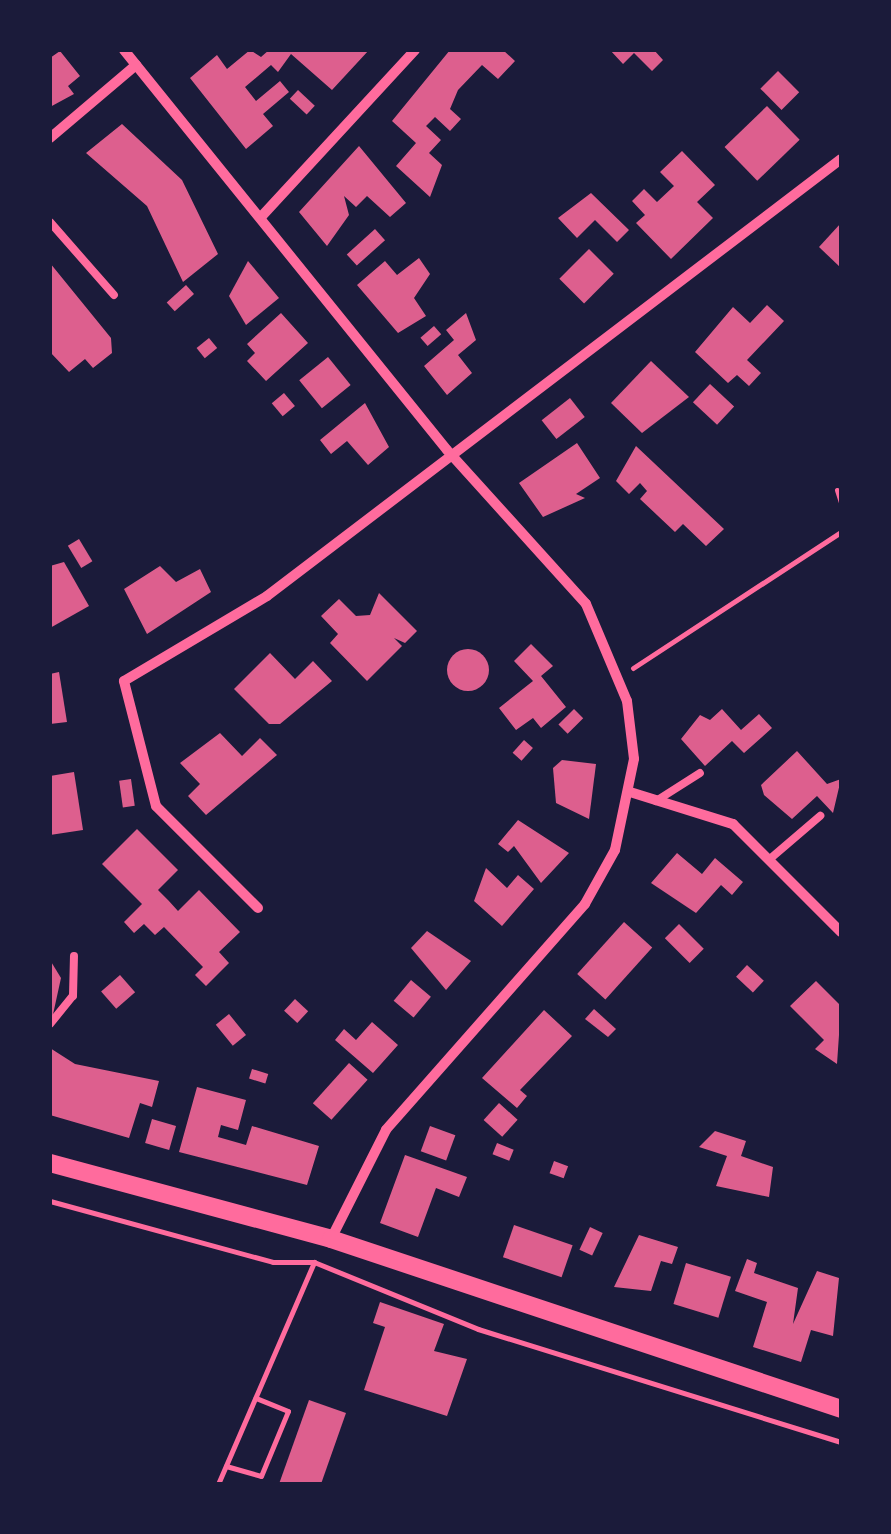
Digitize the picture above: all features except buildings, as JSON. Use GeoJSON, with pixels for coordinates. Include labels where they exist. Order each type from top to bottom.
{"type":"FeatureCollection","features":[{"type":"Feature","properties":{"kind":"street"},"geometry":{"type":"LineString","coordinates":[[124,50],[448,450],[586,604],[622,674],[630,792],[615,850],[585,904],[386,1130],[331,1239]]}},
{"type":"Feature","properties":{"kind":"street"},"geometry":{"type":"LineString","coordinates":[[261,217],[415,50]]}},
{"type":"Feature","properties":{"kind":"street"},"geometry":{"type":"LineString","coordinates":[[50,138],[136,65]]}},
{"type":"Feature","properties":{"kind":"street"},"geometry":{"type":"LineString","coordinates":[[258,908],[156,806],[124,681],[267,596],[448,450],[841,160]]}},
{"type":"Feature","properties":{"kind":"street"},"geometry":{"type":"LineString","coordinates":[[630,792],[733,824],[841,932]]}},
{"type":"Feature","properties":{"kind":"street"},"geometry":{"type":"LineString","coordinates":[[50,1163],[331,1239],[841,1408]]}},
{"type":"Feature","properties":{"kind":"lane"},"geometry":{"type":"LineString","coordinates":[[50,222],[114,295]]}},
{"type":"Feature","properties":{"kind":"lane"},"geometry":{"type":"LineString","coordinates":[[656,801],[700,773]]}},
{"type":"Feature","properties":{"kind":"lane"},"geometry":{"type":"LineString","coordinates":[[771,858],[820,816]]}},
{"type":"Feature","properties":{"kind":"lane"},"geometry":{"type":"LineString","coordinates":[[50,1024],[73,996],[74,956]]}},
{"type":"Feature","properties":{"kind":"path"},"geometry":{"type":"LineString","coordinates":[[837,490],[841,502]]}},
{"type":"Feature","properties":{"kind":"path"},"geometry":{"type":"LineString","coordinates":[[622,674],[841,532]]}},
{"type":"Feature","properties":{"kind":"path"},"geometry":{"type":"LineString","coordinates":[[50,1201],[272,1262],[314,1262],[478,1329],[841,1442]]}},
{"type":"Feature","properties":{"kind":"path"},"geometry":{"type":"LineString","coordinates":[[218,1484],[314,1262]]}},
{"type":"Feature","properties":{"kind":"path"},"geometry":{"type":"LineString","coordinates":[[226,1466],[261,1476],[288,1410],[255,1398]]}}]}
